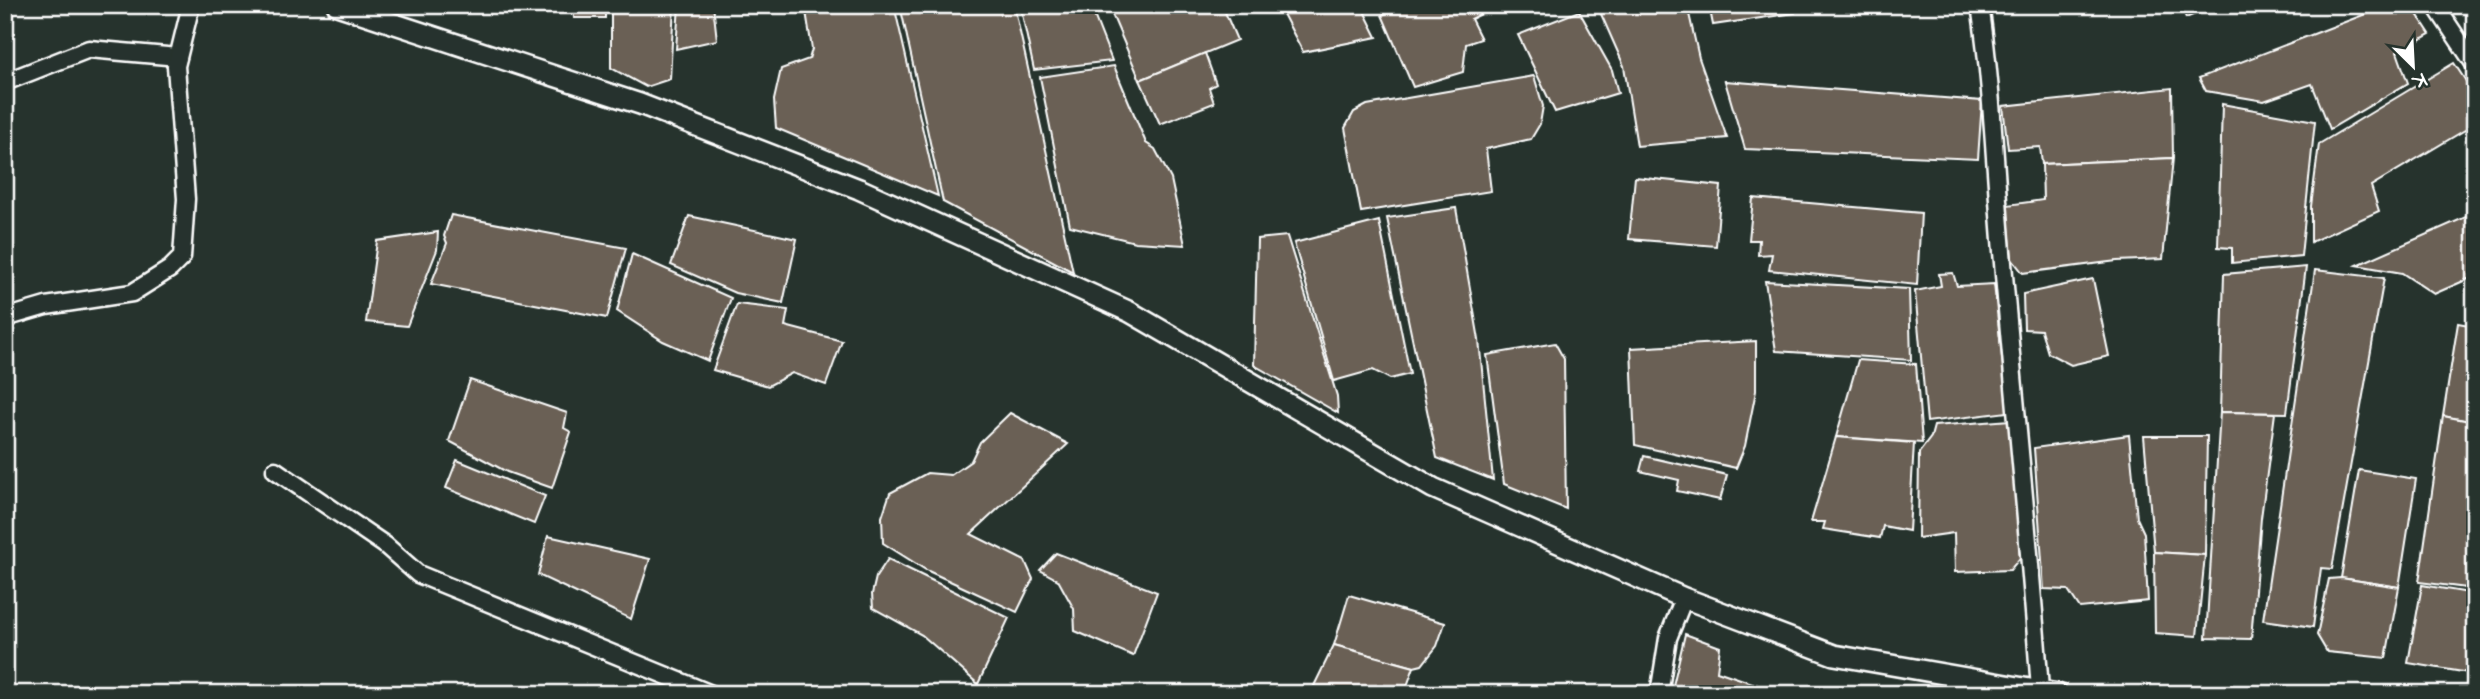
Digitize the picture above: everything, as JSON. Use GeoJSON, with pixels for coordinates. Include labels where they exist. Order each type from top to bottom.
{"type":"FeatureCollection","features":[{"type":"Feature","properties":{"kind":"street"},"geometry":{"type":"LineString","coordinates":[[5,318],[46,306],[132,293],[170,269],[182,257],[187,199],[176,66],[191,5]]}},
{"type":"Feature","properties":{"kind":"street"},"geometry":{"type":"LineString","coordinates":[[337,5],[640,104],[859,189],[1130,312],[1433,488],[1684,598],[1834,655],[2049,692],[2030,550],[1998,214],[1992,86],[1980,5]]}},
{"type":"Feature","properties":{"kind":"street"},"geometry":{"type":"LineString","coordinates":[[2435,5],[2475,65]]}},
{"type":"Feature","properties":{"kind":"street"},"geometry":{"type":"LineString","coordinates":[[5,82],[89,49],[178,57]]}},
{"type":"Feature","properties":{"kind":"street"},"geometry":{"type":"LineString","coordinates":[[275,470],[385,545],[418,574],[711,694]]}},
{"type":"Feature","properties":{"kind":"street"},"geometry":{"type":"LineString","coordinates":[[1658,694],[1668,638],[1684,598]]}},
{"type":"Feature","properties":{"kind":"building"},"geometry":{"type":"Polygon","coordinates":[[[573,5],[605,5],[605,18],[574,18],[573,5]]]}},
{"type":"Feature","properties":{"kind":"building"},"geometry":{"type":"Polygon","coordinates":[[[611,5],[674,5],[670,79],[646,87],[611,68],[611,5]]]}},
{"type":"Feature","properties":{"kind":"building"},"geometry":{"type":"Polygon","coordinates":[[[679,5],[713,5],[717,40],[676,49],[679,5]]]}},
{"type":"Feature","properties":{"kind":"building"},"geometry":{"type":"Polygon","coordinates":[[[805,5],[894,5],[938,196],[776,128],[774,100],[781,69],[809,59],[812,49],[805,5]]]}},
{"type":"Feature","properties":{"kind":"building"},"geometry":{"type":"Polygon","coordinates":[[[900,5],[1014,5],[1073,272],[943,202],[900,5]]]}},
{"type":"Feature","properties":{"kind":"building"},"geometry":{"type":"Polygon","coordinates":[[[1020,5],[1090,5],[1112,61],[1034,70],[1020,5]]]}},
{"type":"Feature","properties":{"kind":"building"},"geometry":{"type":"Polygon","coordinates":[[[1108,5],[1222,5],[1237,40],[1140,80],[1108,5]]]}},
{"type":"Feature","properties":{"kind":"building"},"geometry":{"type":"Polygon","coordinates":[[[1298,5],[1361,5],[1377,37],[1303,52],[1282,12],[1298,5]]]}},
{"type":"Feature","properties":{"kind":"building"},"geometry":{"type":"Polygon","coordinates":[[[1403,5],[1493,5],[1494,8],[1471,19],[1481,39],[1466,44],[1463,72],[1413,87],[1382,15],[1403,5]]]}},
{"type":"Feature","properties":{"kind":"building"},"geometry":{"type":"Polygon","coordinates":[[[1597,5],[1687,5],[1699,58],[1727,138],[1637,146],[1624,66],[1597,5]]]}},
{"type":"Feature","properties":{"kind":"building"},"geometry":{"type":"Polygon","coordinates":[[[1709,5],[1794,5],[1795,13],[1713,25],[1709,5]]]}},
{"type":"Feature","properties":{"kind":"building"},"geometry":{"type":"Polygon","coordinates":[[[2181,5],[2217,5],[2186,18],[2181,5]]]}},
{"type":"Feature","properties":{"kind":"building"},"geometry":{"type":"Polygon","coordinates":[[[2389,5],[2411,5],[2430,34],[2397,52],[2408,83],[2330,129],[2312,84],[2264,101],[2206,91],[2199,78],[2389,5]]]}},
{"type":"Feature","properties":{"kind":"building"},"geometry":{"type":"Polygon","coordinates":[[[1579,11],[1612,70],[1618,93],[1555,112],[1518,35],[1579,11]]]}},
{"type":"Feature","properties":{"kind":"building"},"geometry":{"type":"Polygon","coordinates":[[[1205,53],[1216,84],[1209,88],[1214,103],[1160,124],[1140,80],[1205,53]]]}},
{"type":"Feature","properties":{"kind":"building"},"geometry":{"type":"Polygon","coordinates":[[[2454,63],[2475,95],[2475,124],[2371,186],[2379,211],[2311,242],[2311,206],[2319,144],[2454,63]]]}},
{"type":"Feature","properties":{"kind":"building"},"geometry":{"type":"Polygon","coordinates":[[[1114,66],[1146,143],[1155,149],[1171,179],[1185,245],[1135,242],[1070,226],[1040,77],[1114,66]]]}},
{"type":"Feature","properties":{"kind":"building"},"geometry":{"type":"Polygon","coordinates":[[[1534,76],[1543,106],[1540,124],[1531,139],[1486,149],[1491,191],[1361,212],[1345,128],[1354,112],[1367,105],[1534,76]]]}},
{"type":"Feature","properties":{"kind":"building"},"geometry":{"type":"Polygon","coordinates":[[[1725,81],[1982,101],[1978,159],[1745,149],[1725,81]]]}},
{"type":"Feature","properties":{"kind":"building"},"geometry":{"type":"Polygon","coordinates":[[[2172,88],[2173,158],[2042,164],[2040,147],[2008,149],[2003,106],[2172,88]]]}},
{"type":"Feature","properties":{"kind":"building"},"geometry":{"type":"Polygon","coordinates":[[[2222,104],[2315,121],[2301,256],[2232,263],[2232,248],[2218,247],[2222,104]]]}},
{"type":"Feature","properties":{"kind":"building"},"geometry":{"type":"Polygon","coordinates":[[[2173,158],[2163,259],[2117,261],[2023,273],[2012,259],[2007,205],[2043,200],[2042,164],[2173,158]]]}},
{"type":"Feature","properties":{"kind":"building"},"geometry":{"type":"Polygon","coordinates":[[[1635,177],[1721,186],[1716,246],[1629,239],[1635,177]]]}},
{"type":"Feature","properties":{"kind":"building"},"geometry":{"type":"Polygon","coordinates":[[[1753,198],[1921,213],[1917,285],[1769,270],[1772,254],[1758,255],[1759,240],[1749,240],[1753,198]]]}},
{"type":"Feature","properties":{"kind":"building"},"geometry":{"type":"Polygon","coordinates":[[[1456,208],[1479,340],[1493,480],[1437,458],[1387,218],[1456,208]]]}},
{"type":"Feature","properties":{"kind":"building"},"geometry":{"type":"Polygon","coordinates":[[[2475,213],[2475,276],[2434,294],[2402,273],[2357,265],[2475,213]]]}},
{"type":"Feature","properties":{"kind":"building"},"geometry":{"type":"Polygon","coordinates":[[[451,215],[626,248],[607,318],[431,284],[447,243],[444,236],[451,215]]]}},
{"type":"Feature","properties":{"kind":"building"},"geometry":{"type":"Polygon","coordinates":[[[689,216],[797,239],[783,303],[735,293],[671,265],[689,216]]]}},
{"type":"Feature","properties":{"kind":"building"},"geometry":{"type":"Polygon","coordinates":[[[1379,221],[1410,374],[1390,379],[1373,370],[1334,381],[1294,243],[1379,221]]]}},
{"type":"Feature","properties":{"kind":"building"},"geometry":{"type":"Polygon","coordinates":[[[438,232],[437,250],[407,326],[366,322],[377,241],[438,232]]]}},
{"type":"Feature","properties":{"kind":"building"},"geometry":{"type":"Polygon","coordinates":[[[1287,236],[1337,396],[1338,413],[1254,365],[1257,239],[1287,236]]]}},
{"type":"Feature","properties":{"kind":"building"},"geometry":{"type":"Polygon","coordinates":[[[632,254],[731,298],[708,361],[663,341],[617,311],[632,254]]]}},
{"type":"Feature","properties":{"kind":"building"},"geometry":{"type":"Polygon","coordinates":[[[2306,267],[2287,413],[2220,412],[2224,274],[2306,267]]]}},
{"type":"Feature","properties":{"kind":"building"},"geometry":{"type":"Polygon","coordinates":[[[2315,270],[2384,278],[2332,569],[2321,568],[2313,627],[2263,620],[2315,270]]]}},
{"type":"Feature","properties":{"kind":"building"},"geometry":{"type":"Polygon","coordinates":[[[1953,273],[1957,286],[1994,284],[2008,412],[1927,422],[1915,291],[1941,286],[1939,274],[1953,273]]]}},
{"type":"Feature","properties":{"kind":"building"},"geometry":{"type":"Polygon","coordinates":[[[2093,279],[2109,356],[2071,365],[2048,353],[2041,330],[2024,329],[2023,294],[2093,279]]]}},
{"type":"Feature","properties":{"kind":"building"},"geometry":{"type":"Polygon","coordinates":[[[1765,281],[1909,289],[1911,360],[1776,351],[1765,281]]]}},
{"type":"Feature","properties":{"kind":"building"},"geometry":{"type":"Polygon","coordinates":[[[737,304],[788,310],[785,326],[842,341],[826,385],[792,373],[768,386],[713,370],[737,304]]]}},
{"type":"Feature","properties":{"kind":"building"},"geometry":{"type":"Polygon","coordinates":[[[2458,323],[2475,326],[2475,422],[2443,416],[2458,323]]]}},
{"type":"Feature","properties":{"kind":"building"},"geometry":{"type":"Polygon","coordinates":[[[1756,341],[1756,391],[1745,446],[1736,468],[1635,445],[1631,348],[1756,341]]]}},
{"type":"Feature","properties":{"kind":"building"},"geometry":{"type":"Polygon","coordinates":[[[1555,343],[1564,359],[1566,509],[1504,484],[1487,355],[1555,343]]]}},
{"type":"Feature","properties":{"kind":"building"},"geometry":{"type":"Polygon","coordinates":[[[1858,360],[1916,364],[1922,443],[1836,437],[1858,360]]]}},
{"type":"Feature","properties":{"kind":"building"},"geometry":{"type":"Polygon","coordinates":[[[470,380],[567,413],[564,428],[571,432],[552,488],[507,472],[449,441],[470,380]]]}},
{"type":"Feature","properties":{"kind":"building"},"geometry":{"type":"Polygon","coordinates":[[[2220,412],[2275,413],[2261,518],[2251,639],[2206,638],[2220,412]]]}},
{"type":"Feature","properties":{"kind":"building"},"geometry":{"type":"Polygon","coordinates":[[[1010,413],[1068,444],[971,534],[1025,561],[1033,579],[1017,612],[926,570],[883,543],[882,517],[890,493],[927,473],[951,475],[971,461],[980,442],[1010,413]]]}},
{"type":"Feature","properties":{"kind":"building"},"geometry":{"type":"Polygon","coordinates":[[[2443,416],[2475,422],[2475,589],[2419,582],[2443,416]]]}},
{"type":"Feature","properties":{"kind":"building"},"geometry":{"type":"Polygon","coordinates":[[[2010,420],[2020,558],[2010,570],[1955,572],[1954,533],[1918,538],[1919,453],[1931,437],[1934,426],[2010,420]]]}},
{"type":"Feature","properties":{"kind":"building"},"geometry":{"type":"Polygon","coordinates":[[[2129,435],[2137,518],[2144,533],[2148,601],[2080,608],[2068,590],[2044,589],[2034,448],[2129,435]]]}},
{"type":"Feature","properties":{"kind":"building"},"geometry":{"type":"Polygon","coordinates":[[[2144,436],[2207,436],[2205,555],[2154,552],[2144,436]]]}},
{"type":"Feature","properties":{"kind":"building"},"geometry":{"type":"Polygon","coordinates":[[[1836,437],[1914,443],[1909,531],[1883,526],[1880,538],[1823,529],[1825,522],[1811,522],[1836,437]]]}},
{"type":"Feature","properties":{"kind":"building"},"geometry":{"type":"Polygon","coordinates":[[[1644,456],[1727,475],[1720,500],[1677,491],[1679,480],[1640,471],[1644,456]]]}},
{"type":"Feature","properties":{"kind":"building"},"geometry":{"type":"Polygon","coordinates":[[[457,460],[545,496],[534,524],[446,488],[457,460]]]}},
{"type":"Feature","properties":{"kind":"building"},"geometry":{"type":"Polygon","coordinates":[[[2359,470],[2416,479],[2399,587],[2341,578],[2359,470]]]}},
{"type":"Feature","properties":{"kind":"building"},"geometry":{"type":"Polygon","coordinates":[[[548,536],[650,559],[631,619],[538,575],[548,536]]]}},
{"type":"Feature","properties":{"kind":"building"},"geometry":{"type":"Polygon","coordinates":[[[2154,552],[2205,555],[2197,636],[2155,633],[2154,552]]]}},
{"type":"Feature","properties":{"kind":"building"},"geometry":{"type":"Polygon","coordinates":[[[1056,553],[1157,592],[1133,656],[1075,631],[1074,609],[1058,580],[1040,570],[1056,553]]]}},
{"type":"Feature","properties":{"kind":"building"},"geometry":{"type":"Polygon","coordinates":[[[888,559],[1009,618],[978,684],[922,635],[873,608],[872,594],[876,577],[888,559]]]}},
{"type":"Feature","properties":{"kind":"building"},"geometry":{"type":"Polygon","coordinates":[[[2341,578],[2399,587],[2386,658],[2327,652],[2317,635],[2329,579],[2341,578]]]}},
{"type":"Feature","properties":{"kind":"building"},"geometry":{"type":"Polygon","coordinates":[[[2422,585],[2475,594],[2475,640],[2469,673],[2408,663],[2422,585]]]}},
{"type":"Feature","properties":{"kind":"building"},"geometry":{"type":"Polygon","coordinates":[[[1349,595],[1445,623],[1437,646],[1422,665],[1414,667],[1334,645],[1349,595]]]}},
{"type":"Feature","properties":{"kind":"building"},"geometry":{"type":"Polygon","coordinates":[[[1685,634],[1720,647],[1717,671],[1764,687],[1763,694],[1671,694],[1685,634]]]}},
{"type":"Feature","properties":{"kind":"building"},"geometry":{"type":"Polygon","coordinates":[[[1334,645],[1414,667],[1404,694],[1310,694],[1334,645]]]}}]}
